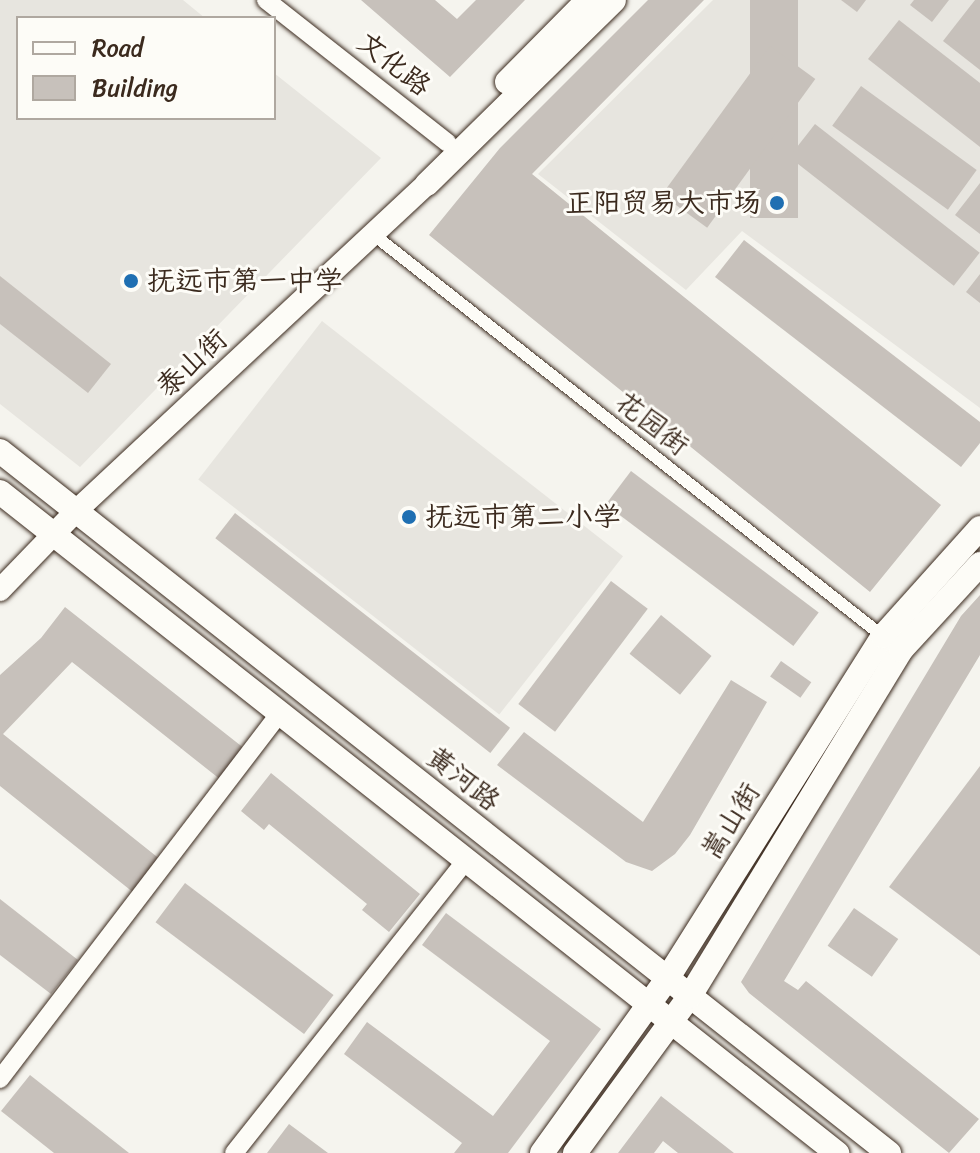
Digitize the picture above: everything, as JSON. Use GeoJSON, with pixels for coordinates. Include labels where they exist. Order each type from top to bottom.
{"type":"FeatureCollection","features":[{"type":"Feature","properties":{"kind":"main road","name":"泰山街"},"geometry":{"type":"LineString","coordinates":[[427,184],[448,143],[588,0]]}},
{"type":"Feature","properties":{"kind":"main road","name":"泰山街"},"geometry":{"type":"LineString","coordinates":[[427,184],[614,0]]}},
{"type":"Feature","properties":{"kind":"main road","name":"黄河路"},"geometry":{"type":"LineString","coordinates":[[0,451],[889,1153]]}},
{"type":"Feature","properties":{"kind":"main road"},"geometry":{"type":"LineString","coordinates":[[0,492],[837,1153]]}},
{"type":"Feature","properties":{"kind":"main road","name":"嵩山街"},"geometry":{"type":"LineString","coordinates":[[542,1153],[667,979],[892,643],[980,528]]}},
{"type":"Feature","properties":{"kind":"main road","name":"嵩山街"},"geometry":{"type":"LineString","coordinates":[[575,1153],[690,996],[892,643],[980,564]]}},
{"type":"Feature","properties":{"kind":"street","name":"文化路"},"geometry":{"type":"LineString","coordinates":[[266,0],[448,143]]}},
{"type":"Feature","properties":{"kind":"street","name":"泰山街"},"geometry":{"type":"LineString","coordinates":[[0,590],[76,511],[427,184]]}},
{"type":"Feature","properties":{"kind":"street","name":"花园街"},"geometry":{"type":"LineString","coordinates":[[374,235],[892,643]]}},
{"type":"Feature","properties":{"kind":"street"},"geometry":{"type":"LineString","coordinates":[[0,1079],[280,713]]}},
{"type":"Feature","properties":{"kind":"street"},"geometry":{"type":"LineString","coordinates":[[234,1153],[466,860]]}},
{"type":"Feature","properties":{"kind":"shaded area","name":"抚远市第一中学"},"geometry":{"type":"Polygon","coordinates":[[[0,0],[183,0],[203,16],[16,16],[16,120],[276,120],[276,75],[381,158],[80,467],[0,404],[0,0]]]}},
{"type":"Feature","properties":{"kind":"shaded area","name":"正阳贸易大市场"},"geometry":{"type":"Polygon","coordinates":[[[713,0],[980,0],[980,408],[742,231],[686,290],[538,174],[713,0]]]}},
{"type":"Feature","properties":{"kind":"shaded area","name":"抚远市第二小学"},"geometry":{"type":"Polygon","coordinates":[[[322,321],[623,556],[499,715],[198,479],[322,321]]]}},
{"type":"Feature","properties":{"kind":"building"},"geometry":{"type":"Polygon","coordinates":[[[361,0],[435,0],[457,19],[476,0],[525,0],[450,77],[361,0]]]}},
{"type":"Feature","properties":{"kind":"building"},"geometry":{"type":"Polygon","coordinates":[[[648,0],[704,0],[532,174],[941,505],[870,592],[429,235],[500,148],[648,0]]]}},
{"type":"Feature","properties":{"kind":"building"},"geometry":{"type":"Polygon","coordinates":[[[750,0],[798,0],[798,218],[750,218],[750,0]]]}},
{"type":"Feature","properties":{"kind":"building"},"geometry":{"type":"Polygon","coordinates":[[[841,0],[866,0],[857,12],[841,0]]]}},
{"type":"Feature","properties":{"kind":"building"},"geometry":{"type":"Polygon","coordinates":[[[914,0],[949,0],[932,22],[910,5],[914,0]]]}},
{"type":"Feature","properties":{"kind":"building"},"geometry":{"type":"Polygon","coordinates":[[[975,0],[980,0],[980,70],[943,41],[975,0]]]}},
{"type":"Feature","properties":{"kind":"building"},"geometry":{"type":"Polygon","coordinates":[[[899,20],[980,83],[980,147],[868,59],[899,20]]]}},
{"type":"Feature","properties":{"kind":"building"},"geometry":{"type":"Polygon","coordinates":[[[770,46],[815,79],[707,228],[662,195],[770,46]]]}},
{"type":"Feature","properties":{"kind":"building"},"geometry":{"type":"Polygon","coordinates":[[[861,86],[977,170],[948,210],[832,126],[861,86]]]}},
{"type":"Feature","properties":{"kind":"building"},"geometry":{"type":"Polygon","coordinates":[[[815,124],[980,253],[954,286],[789,157],[815,124]]]}},
{"type":"Feature","properties":{"kind":"building"},"geometry":{"type":"Polygon","coordinates":[[[980,183],[980,234],[955,215],[980,183]]]}},
{"type":"Feature","properties":{"kind":"building"},"geometry":{"type":"Polygon","coordinates":[[[744,240],[980,422],[980,443],[961,467],[715,277],[744,240]]]}},
{"type":"Feature","properties":{"kind":"building"},"geometry":{"type":"Polygon","coordinates":[[[980,274],[980,303],[966,292],[980,274]]]}},
{"type":"Feature","properties":{"kind":"building"},"geometry":{"type":"Polygon","coordinates":[[[0,276],[111,364],[88,393],[0,324],[0,276]]]}},
{"type":"Feature","properties":{"kind":"building"},"geometry":{"type":"Polygon","coordinates":[[[631,471],[819,612],[793,646],[606,505],[631,471]]]}},
{"type":"Feature","properties":{"kind":"building"},"geometry":{"type":"Polygon","coordinates":[[[235,513],[510,728],[490,753],[215,538],[235,513]]]}},
{"type":"Feature","properties":{"kind":"building"},"geometry":{"type":"Polygon","coordinates":[[[611,581],[648,609],[555,732],[518,704],[611,581]]]}},
{"type":"Feature","properties":{"kind":"building"},"geometry":{"type":"Polygon","coordinates":[[[980,595],[980,655],[784,981],[798,990],[806,981],[979,1119],[949,1153],[749,993],[741,982],[961,616],[980,595]]]}},
{"type":"Feature","properties":{"kind":"building"},"geometry":{"type":"Polygon","coordinates":[[[65,607],[245,749],[221,780],[72,662],[3,734],[161,860],[134,893],[0,786],[0,675],[41,638],[65,607]]]}},
{"type":"Feature","properties":{"kind":"building"},"geometry":{"type":"Polygon","coordinates":[[[661,615],[712,656],[680,695],[630,654],[661,615]]]}},
{"type":"Feature","properties":{"kind":"building"},"geometry":{"type":"Polygon","coordinates":[[[781,661],[811,682],[800,698],[770,677],[781,661]]]}},
{"type":"Feature","properties":{"kind":"building"},"geometry":{"type":"Polygon","coordinates":[[[731,680],[767,702],[690,835],[675,854],[652,871],[626,862],[497,765],[524,732],[643,822],[731,680]]]}},
{"type":"Feature","properties":{"kind":"building"},"geometry":{"type":"Polygon","coordinates":[[[980,766],[980,956],[889,887],[980,766]]]}},
{"type":"Feature","properties":{"kind":"building"},"geometry":{"type":"Polygon","coordinates":[[[271,773],[420,894],[389,932],[362,910],[367,904],[269,824],[264,830],[241,811],[271,773]]]}},
{"type":"Feature","properties":{"kind":"building"},"geometry":{"type":"Polygon","coordinates":[[[185,883],[334,995],[304,1034],[156,922],[185,883]]]}},
{"type":"Feature","properties":{"kind":"building"},"geometry":{"type":"Polygon","coordinates":[[[0,899],[78,960],[51,994],[0,955],[0,899]]]}},
{"type":"Feature","properties":{"kind":"building"},"geometry":{"type":"Polygon","coordinates":[[[854,908],[898,939],[872,977],[828,946],[854,908]]]}},
{"type":"Feature","properties":{"kind":"building"},"geometry":{"type":"Polygon","coordinates":[[[446,913],[601,1029],[508,1153],[454,1153],[462,1143],[344,1054],[367,1022],[493,1116],[550,1041],[422,945],[446,913]]]}},
{"type":"Feature","properties":{"kind":"building"},"geometry":{"type":"Polygon","coordinates":[[[30,1075],[129,1153],[54,1153],[1,1111],[30,1075]]]}},
{"type":"Feature","properties":{"kind":"building"},"geometry":{"type":"Polygon","coordinates":[[[661,1096],[734,1153],[678,1153],[663,1141],[654,1153],[618,1153],[661,1096]]]}},
{"type":"Feature","properties":{"kind":"building"},"geometry":{"type":"Polygon","coordinates":[[[289,1124],[328,1153],[267,1153],[289,1124]]]}},
{"type":"Feature","properties":{"kind":"place","name":"正阳贸易大市场"},"geometry":{"type":"Point","coordinates":[777,203]}},
{"type":"Feature","properties":{"kind":"place","name":"抚远市第一中学"},"geometry":{"type":"Point","coordinates":[131,281]}},
{"type":"Feature","properties":{"kind":"place","name":"抚远市第二小学"},"geometry":{"type":"Point","coordinates":[409,517]}}]}
